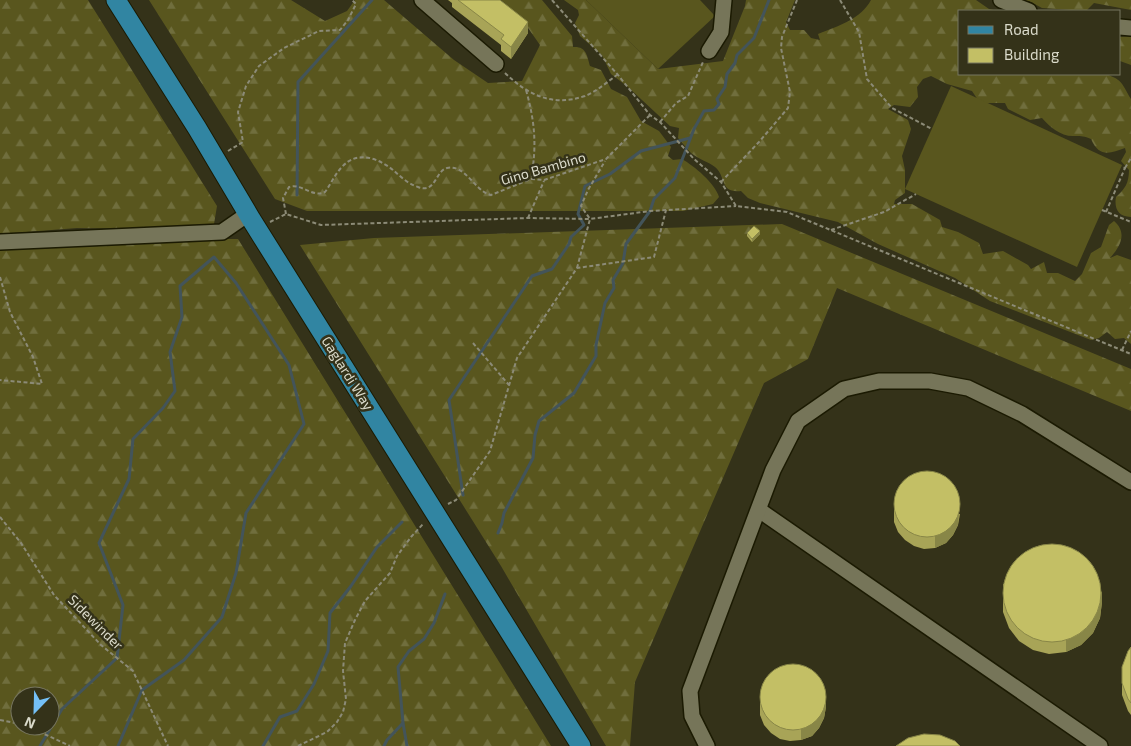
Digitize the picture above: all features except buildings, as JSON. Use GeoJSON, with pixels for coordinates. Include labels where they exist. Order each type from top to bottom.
{"type":"FeatureCollection","features":[{"type":"Feature","properties":{"kind":"main road","name":"Gaglardi Way"},"geometry":{"type":"LineString","coordinates":[[116,0],[581,746]]}},
{"type":"Feature","properties":{"kind":"street"},"geometry":{"type":"LineString","coordinates":[[422,0],[499,67]]}},
{"type":"Feature","properties":{"kind":"street"},"geometry":{"type":"LineString","coordinates":[[709,51],[721,32],[724,0]]}},
{"type":"Feature","properties":{"kind":"street"},"geometry":{"type":"LineString","coordinates":[[1001,0],[1026,10]]}},
{"type":"Feature","properties":{"kind":"street"},"geometry":{"type":"LineString","coordinates":[[0,242],[222,232],[253,221]]}},
{"type":"Feature","properties":{"kind":"street"},"geometry":{"type":"LineString","coordinates":[[707,746],[692,716],[690,691],[773,470],[798,421],[844,389],[879,381],[930,381],[968,388],[1022,414],[1131,482]]}},
{"type":"Feature","properties":{"kind":"street"},"geometry":{"type":"LineString","coordinates":[[758,510],[1100,746]]}},
{"type":"Feature","properties":{"kind":"path"},"geometry":{"type":"LineString","coordinates":[[215,159],[243,142],[238,112],[246,86],[259,66],[284,48],[319,30],[340,30],[348,20],[356,4],[352,0]]}},
{"type":"Feature","properties":{"kind":"path"},"geometry":{"type":"LineString","coordinates":[[552,0],[618,75],[650,115],[660,122],[694,159],[721,182],[736,206]]}},
{"type":"Feature","properties":{"kind":"path"},"geometry":{"type":"LineString","coordinates":[[721,182],[788,108],[790,92],[781,48],[782,37],[797,0]]}},
{"type":"Feature","properties":{"kind":"path"},"geometry":{"type":"LineString","coordinates":[[840,0],[859,32],[867,79],[892,108],[932,129]]}},
{"type":"Feature","properties":{"kind":"path"},"geometry":{"type":"LineString","coordinates":[[660,122],[676,103],[688,96],[709,51]]}},
{"type":"Feature","properties":{"kind":"path"},"geometry":{"type":"LineString","coordinates":[[499,67],[526,90],[545,99],[555,101],[586,96],[618,75]]}},
{"type":"Feature","properties":{"kind":"path"},"geometry":{"type":"LineString","coordinates":[[526,90],[534,120],[534,160],[530,179]]}},
{"type":"Feature","properties":{"kind":"path","name":"Gino Bambino"},"geometry":{"type":"LineString","coordinates":[[286,214],[283,198],[289,187],[302,187],[313,193],[320,194],[325,192],[342,166],[354,158],[368,156],[384,163],[410,184],[419,188],[427,188],[433,184],[442,171],[447,168],[458,170],[469,177],[479,190],[491,195],[530,179],[544,180],[606,160],[650,115]]}},
{"type":"Feature","properties":{"kind":"path"},"geometry":{"type":"LineString","coordinates":[[1106,212],[1131,158]]}},
{"type":"Feature","properties":{"kind":"path"},"geometry":{"type":"LineString","coordinates":[[590,218],[581,206],[606,160]]}},
{"type":"Feature","properties":{"kind":"path"},"geometry":{"type":"LineString","coordinates":[[1121,167],[1125,168]]}},
{"type":"Feature","properties":{"kind":"path"},"geometry":{"type":"LineString","coordinates":[[528,218],[544,180]]}},
{"type":"Feature","properties":{"kind":"path"},"geometry":{"type":"LineString","coordinates":[[831,230],[884,212],[916,194]]}},
{"type":"Feature","properties":{"kind":"path"},"geometry":{"type":"LineString","coordinates":[[253,221],[286,214],[321,225],[528,218],[590,218],[666,210],[736,206],[787,212],[1131,354]]}},
{"type":"Feature","properties":{"kind":"path"},"geometry":{"type":"LineString","coordinates":[[577,268],[654,257],[666,210]]}},
{"type":"Feature","properties":{"kind":"path"},"geometry":{"type":"LineString","coordinates":[[1102,210],[1130,221],[1131,216]]}},
{"type":"Feature","properties":{"kind":"path"},"geometry":{"type":"LineString","coordinates":[[298,746],[326,732],[337,722],[343,712],[346,699],[343,671],[346,643],[365,600],[390,573],[397,556],[411,537],[435,513],[456,500],[490,451],[517,358],[577,268],[590,218]]}},
{"type":"Feature","properties":{"kind":"path"},"geometry":{"type":"LineString","coordinates":[[0,277],[10,312],[34,357],[42,384],[0,380]]}},
{"type":"Feature","properties":{"kind":"path"},"geometry":{"type":"LineString","coordinates":[[1122,350],[1131,331]]}},
{"type":"Feature","properties":{"kind":"path"},"geometry":{"type":"LineString","coordinates":[[473,343],[509,385]]}},
{"type":"Feature","properties":{"kind":"path","name":"Sidewinder"},"geometry":{"type":"LineString","coordinates":[[0,517],[21,543],[54,595],[101,645],[133,671],[168,746]]}},
{"type":"Feature","properties":{"kind":"path"},"geometry":{"type":"LineString","coordinates":[[47,736],[70,746]]}},
{"type":"Feature","properties":{"kind":"green space"},"geometry":{"type":"Polygon","coordinates":[[[0,0],[88,0],[217,206],[214,224],[164,229],[77,228],[0,234],[0,0]]]}},
{"type":"Feature","properties":{"kind":"green space"},"geometry":{"type":"Polygon","coordinates":[[[149,0],[291,0],[325,21],[347,11],[355,0],[384,0],[454,60],[488,83],[522,81],[540,45],[521,18],[501,0],[542,0],[572,36],[573,47],[583,50],[587,55],[590,66],[601,70],[611,89],[627,97],[641,121],[659,131],[671,147],[668,156],[673,160],[682,159],[698,170],[713,186],[719,197],[713,204],[683,211],[307,211],[275,199],[149,0]]]}},
{"type":"Feature","properties":{"kind":"green space"},"geometry":{"type":"Polygon","coordinates":[[[564,0],[586,0],[658,69],[723,61],[746,0],[795,0],[786,22],[790,30],[804,30],[811,38],[820,40],[818,34],[855,17],[867,7],[871,0],[976,0],[994,10],[958,10],[958,75],[1108,75],[1116,79],[1122,83],[1131,99],[1131,217],[1120,214],[1116,208],[1116,197],[1124,188],[1128,179],[1129,170],[1121,161],[1126,152],[1125,148],[1109,153],[1101,151],[1097,149],[1091,139],[1083,136],[1065,135],[1052,128],[1042,118],[1030,120],[1008,109],[1005,103],[980,103],[972,91],[947,84],[931,76],[923,79],[917,87],[918,97],[910,107],[894,105],[888,109],[908,120],[911,129],[902,156],[905,170],[905,193],[895,200],[894,204],[912,204],[940,220],[942,227],[958,232],[979,243],[983,254],[1003,251],[1028,265],[1031,269],[1044,262],[1047,273],[1058,273],[1075,281],[1082,274],[1091,253],[1101,247],[1109,225],[1114,221],[1121,230],[1122,235],[1117,249],[1110,258],[1117,255],[1131,260],[1131,344],[1124,338],[1115,339],[1107,332],[1099,338],[1091,340],[990,301],[955,278],[878,244],[838,222],[760,203],[748,198],[741,191],[729,190],[719,171],[691,153],[678,138],[679,128],[670,126],[611,74],[602,55],[580,36],[575,23],[579,15],[578,10],[564,0]]]}},
{"type":"Feature","properties":{"kind":"green space"},"geometry":{"type":"Polygon","coordinates":[[[586,0],[700,0],[715,16],[658,69],[586,0]]]}},
{"type":"Feature","properties":{"kind":"green space"},"geometry":{"type":"Polygon","coordinates":[[[1006,0],[1131,0],[1131,10],[1094,3],[1087,10],[1042,8],[1029,1],[1006,0]]]}},
{"type":"Feature","properties":{"kind":"green space"},"geometry":{"type":"Polygon","coordinates":[[[1131,36],[1131,65],[1121,61],[1121,37],[1131,36]]]}},
{"type":"Feature","properties":{"kind":"green space"},"geometry":{"type":"Polygon","coordinates":[[[951,86],[1122,165],[1077,267],[905,189],[951,86]]]}},
{"type":"Feature","properties":{"kind":"green space"},"geometry":{"type":"Polygon","coordinates":[[[782,224],[1131,369],[1131,411],[837,288],[808,359],[764,383],[635,682],[630,746],[606,746],[501,566],[300,245],[374,238],[782,224]]]}},
{"type":"Feature","properties":{"kind":"green space"},"geometry":{"type":"Polygon","coordinates":[[[238,239],[551,746],[0,746],[0,249],[238,239]]]}},
{"type":"Feature","properties":{"kind":"waterway"},"geometry":{"type":"LineString","coordinates":[[297,195],[298,82],[372,0]]}},
{"type":"Feature","properties":{"kind":"waterway"},"geometry":{"type":"LineString","coordinates":[[498,533],[504,513],[533,458],[535,435],[539,421],[574,393],[596,356],[596,345],[605,303],[614,288],[613,280],[623,263],[626,244],[650,211],[654,199],[675,178],[694,129],[704,111],[714,110],[719,104],[717,99],[725,87],[727,74],[735,63],[737,55],[754,38],[769,0]]}},
{"type":"Feature","properties":{"kind":"waterway"},"geometry":{"type":"LineString","coordinates":[[463,495],[449,400],[532,276],[552,269],[569,244],[571,237],[584,225],[578,214],[585,186],[610,174],[641,151],[690,138]]}},
{"type":"Feature","properties":{"kind":"waterway"},"geometry":{"type":"LineString","coordinates":[[40,746],[62,709],[117,658],[123,605],[99,543],[129,479],[133,439],[163,408],[175,391],[170,352],[182,317],[180,286],[214,257],[236,283],[289,365],[304,424],[246,513],[236,573],[222,617],[184,660],[142,690],[118,746]]}},
{"type":"Feature","properties":{"kind":"waterway"},"geometry":{"type":"LineString","coordinates":[[263,746],[280,717],[297,711],[314,684],[328,651],[330,613],[377,547],[402,522]]}},
{"type":"Feature","properties":{"kind":"waterway"},"geometry":{"type":"LineString","coordinates":[[384,746],[387,740],[403,723],[398,667],[409,651],[424,639],[434,623],[445,594]]}},
{"type":"Feature","properties":{"kind":"waterway"},"geometry":{"type":"LineString","coordinates":[[403,723],[407,746]]}}]}
